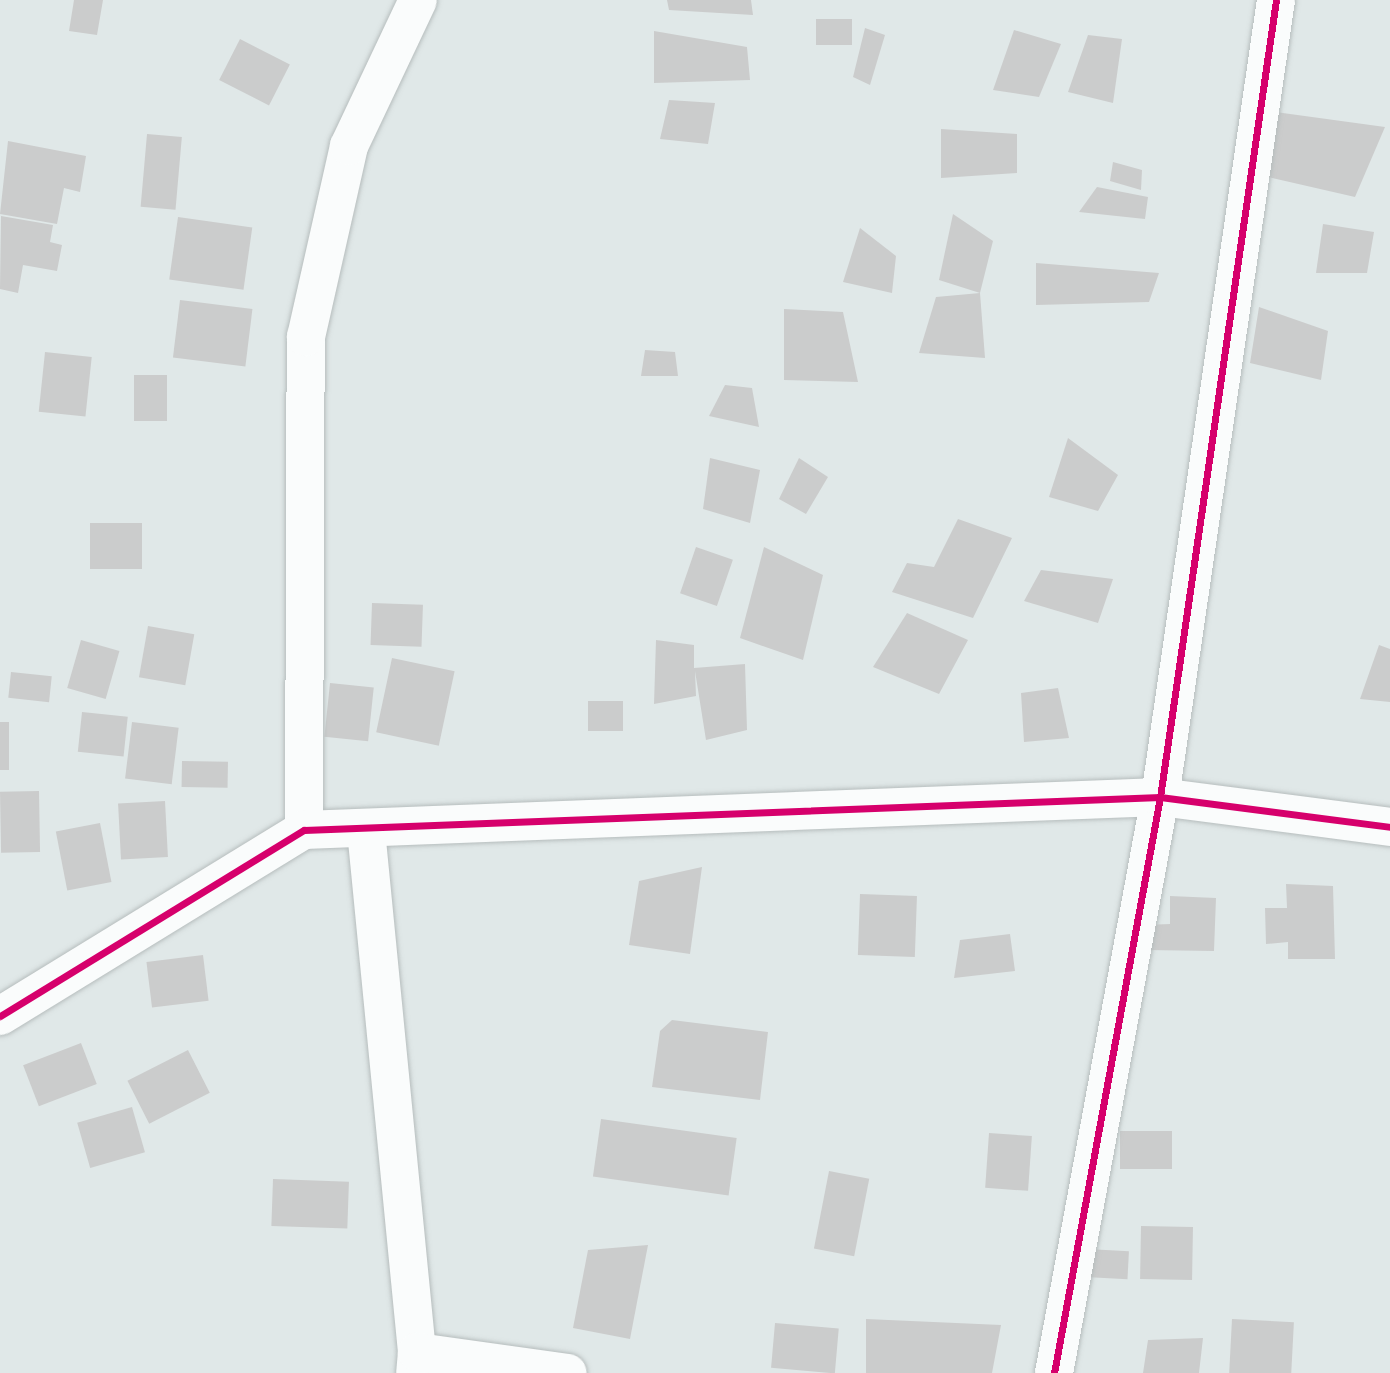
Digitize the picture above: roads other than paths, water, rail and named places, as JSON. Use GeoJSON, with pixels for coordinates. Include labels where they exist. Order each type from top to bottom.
{"type":"FeatureCollection","features":[{"type":"Feature","properties":{"kind":"street"},"geometry":{"type":"LineString","coordinates":[[304,830],[306,337],[349,146],[418,0]]}},
{"type":"Feature","properties":{"kind":"street"},"geometry":{"type":"LineString","coordinates":[[1054,1373],[1160,797],[1276,0]]}},
{"type":"Feature","properties":{"kind":"street"},"geometry":{"type":"LineString","coordinates":[[0,1016],[304,830],[366,830],[1160,797],[1390,827]]}},
{"type":"Feature","properties":{"kind":"street"},"geometry":{"type":"LineString","coordinates":[[366,830],[416,1363],[568,1373]]}}]}
